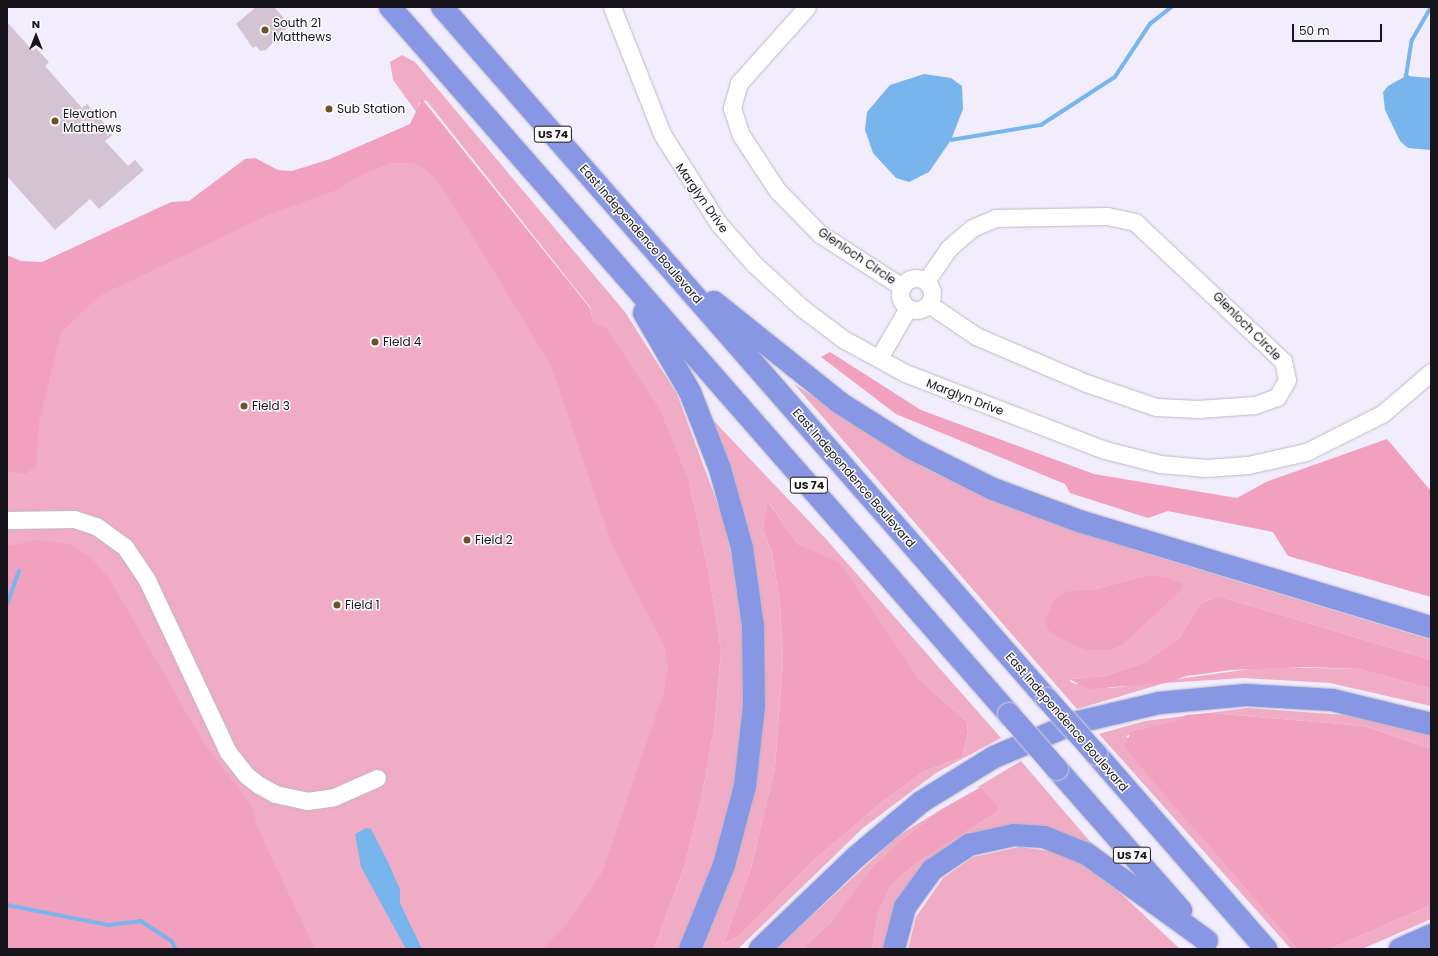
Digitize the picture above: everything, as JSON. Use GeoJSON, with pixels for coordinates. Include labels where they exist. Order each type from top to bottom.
{"type":"FeatureCollection","features":[{"type":"Feature","properties":{"kind":"highway","name":"US 74"},"geometry":{"type":"LineString","coordinates":[[390,7],[1211,945]]}},
{"type":"Feature","properties":{"kind":"highway","name":"East Independence Boulevard"},"geometry":{"type":"LineString","coordinates":[[442,7],[1266,949]]}},
{"type":"Feature","properties":{"kind":"highway"},"geometry":{"type":"LineString","coordinates":[[609,257],[671,357],[707,431],[733,510],[748,587],[755,666],[745,786],[724,865],[690,949]]}},
{"type":"Feature","properties":{"kind":"highway"},"geometry":{"type":"LineString","coordinates":[[664,261],[840,403],[954,470],[1079,521],[1431,627]]}},
{"type":"Feature","properties":{"kind":"highway"},"geometry":{"type":"LineString","coordinates":[[760,949],[856,857],[921,802],[994,757],[1074,724],[1158,703],[1246,695],[1332,700],[1431,724]]}},
{"type":"Feature","properties":{"kind":"highway"},"geometry":{"type":"LineString","coordinates":[[894,949],[905,907],[932,870],[969,845],[1014,835],[1044,838],[1087,854],[1211,945]]}},
{"type":"Feature","properties":{"kind":"highway"},"geometry":{"type":"LineString","coordinates":[[1400,949],[1431,935]]}},
{"type":"Feature","properties":{"kind":"street","name":"Marglyn Drive"},"geometry":{"type":"LineString","coordinates":[[612,7],[668,145],[719,224],[754,264],[802,308],[843,339],[878,358],[946,390],[1133,458],[1206,468],[1248,465],[1306,452],[1382,414],[1431,372]]}},
{"type":"Feature","properties":{"kind":"street","name":"Glenloch Circle"},"geometry":{"type":"LineString","coordinates":[[801,9],[739,83],[732,108],[741,135],[777,190],[820,234],[902,287]]}},
{"type":"Feature","properties":{"kind":"street","name":"Glenloch Circle"},"geometry":{"type":"LineString","coordinates":[[926,282],[949,248],[972,228],[995,218],[1107,216],[1135,222],[1283,361],[1287,380],[1277,397],[1255,405],[1198,409],[1156,407],[1086,383],[976,336],[928,304]]}},
{"type":"Feature","properties":{"kind":"street"},"geometry":{"type":"LineString","coordinates":[[912,279],[926,282],[932,292],[928,304],[920,310],[908,308],[901,299],[902,287],[912,279]]}},
{"type":"Feature","properties":{"kind":"street"},"geometry":{"type":"LineString","coordinates":[[878,358],[908,308]]}},
{"type":"Feature","properties":{"kind":"street"},"geometry":{"type":"LineString","coordinates":[[7,520],[74,519],[96,526],[125,547],[140,566],[228,752],[259,785],[275,794],[307,801],[334,797],[377,778]]}},
{"type":"Feature","properties":{"kind":"shaded area"},"geometry":{"type":"Polygon","coordinates":[[[402,55],[415,62],[625,312],[677,394],[722,516],[736,574],[742,627],[743,709],[734,788],[712,870],[678,949],[654,949],[685,865],[702,796],[715,723],[721,650],[709,574],[690,485],[593,322],[590,307],[426,100],[419,103],[417,113],[393,80],[390,62],[402,55]]]}},
{"type":"Feature","properties":{"kind":"shaded area"},"geometry":{"type":"Polygon","coordinates":[[[422,99],[590,308],[593,322],[606,328],[660,410],[690,485],[709,574],[721,650],[715,723],[702,796],[685,865],[654,949],[542,949],[568,923],[602,873],[664,692],[668,668],[665,647],[612,545],[551,365],[446,193],[428,171],[413,163],[392,163],[367,172],[334,191],[270,214],[99,296],[61,332],[39,422],[36,467],[25,474],[7,471],[7,255],[21,261],[42,262],[171,202],[189,201],[245,159],[255,158],[278,170],[292,171],[330,159],[410,124],[422,99]]]}},
{"type":"Feature","properties":{"kind":"shaded area"},"geometry":{"type":"Polygon","coordinates":[[[429,127],[689,581],[626,949],[7,949],[7,417],[27,278],[429,127]]]}},
{"type":"Feature","properties":{"kind":"shaded area"},"geometry":{"type":"Polygon","coordinates":[[[830,352],[921,410],[1094,474],[1237,498],[1266,482],[1387,439],[1431,491],[1431,597],[1288,556],[1273,532],[1168,511],[1148,518],[1070,493],[1065,484],[896,414],[821,357],[830,352]]]}},
{"type":"Feature","properties":{"kind":"shaded area"},"geometry":{"type":"Polygon","coordinates":[[[794,384],[926,469],[990,498],[1135,550],[1431,640],[1431,660],[1218,596],[1200,604],[1180,637],[1145,662],[1105,676],[1069,679],[1072,683],[1112,688],[1265,667],[1359,669],[1431,689],[1431,706],[1330,683],[1243,678],[1165,683],[1077,709],[794,384]],[[1148,575],[1092,590],[1048,610],[1148,575]]]}},
{"type":"Feature","properties":{"kind":"shaded area"},"geometry":{"type":"Polygon","coordinates":[[[711,418],[826,539],[1001,738],[936,773],[863,828],[738,949],[700,949],[760,738],[711,418]],[[769,503],[763,529],[772,553],[780,603],[783,661],[775,767],[751,868],[723,944],[738,937],[813,861],[882,802],[923,772],[962,757],[968,733],[967,722],[918,678],[898,651],[799,545],[769,503]]]}},
{"type":"Feature","properties":{"kind":"shaded area"},"geometry":{"type":"Polygon","coordinates":[[[768,502],[799,545],[839,562],[918,678],[967,722],[968,733],[962,757],[923,772],[882,802],[813,861],[738,937],[723,944],[751,868],[775,767],[783,661],[780,603],[772,553],[763,529],[768,502]]]}},
{"type":"Feature","properties":{"kind":"shaded area"},"geometry":{"type":"Polygon","coordinates":[[[38,540],[70,544],[90,557],[109,578],[203,742],[252,806],[257,827],[315,949],[7,949],[7,546],[38,540]]]}},
{"type":"Feature","properties":{"kind":"shaded area"},"geometry":{"type":"Polygon","coordinates":[[[1148,575],[1168,578],[1182,583],[1183,588],[1122,645],[1108,650],[1085,650],[1050,632],[1045,622],[1055,598],[1069,591],[1092,590],[1148,575]]]}},
{"type":"Feature","properties":{"kind":"shaded area"},"geometry":{"type":"Polygon","coordinates":[[[1218,596],[1431,660],[1431,689],[1359,669],[1305,667],[1231,670],[1187,676],[1165,683],[1089,689],[1069,679],[1105,676],[1145,662],[1180,637],[1200,604],[1218,596]]]}},
{"type":"Feature","properties":{"kind":"shaded area"},"geometry":{"type":"Polygon","coordinates":[[[1248,708],[1358,716],[1431,735],[1431,749],[1364,726],[1212,713],[1126,736],[1197,832],[1297,949],[1291,949],[1099,734],[1145,721],[1248,708]]]}},
{"type":"Feature","properties":{"kind":"shaded area"},"geometry":{"type":"Polygon","coordinates":[[[1212,713],[1364,726],[1431,749],[1431,905],[1330,949],[1297,949],[1124,747],[1131,732],[1176,721],[1186,715],[1212,713]]]}},
{"type":"Feature","properties":{"kind":"shaded area"},"geometry":{"type":"Polygon","coordinates":[[[1021,761],[1093,845],[1073,839],[956,848],[891,949],[872,949],[878,914],[891,885],[918,862],[999,811],[998,805],[981,787],[976,788],[1021,761]]]}},
{"type":"Feature","properties":{"kind":"shaded area"},"geometry":{"type":"Polygon","coordinates":[[[981,787],[998,805],[999,811],[918,862],[891,885],[878,914],[872,949],[802,949],[833,920],[874,866],[904,838],[940,810],[981,787]]]}},
{"type":"Feature","properties":{"kind":"shaded area"},"geometry":{"type":"Polygon","coordinates":[[[940,810],[904,838],[833,920],[802,949],[776,949],[898,836],[940,810]]]}},
{"type":"Feature","properties":{"kind":"shaded area"},"geometry":{"type":"Polygon","coordinates":[[[1019,847],[1057,852],[1095,869],[1180,949],[908,949],[916,917],[943,878],[973,857],[1019,847]]]}},
{"type":"Feature","properties":{"kind":"shaded area"},"geometry":{"type":"Polygon","coordinates":[[[1431,905],[1431,919],[1362,949],[1330,949],[1431,905]]]}},
{"type":"Feature","properties":{"kind":"water"},"geometry":{"type":"Polygon","coordinates":[[[924,74],[951,78],[962,86],[963,109],[951,140],[929,172],[909,182],[896,178],[873,153],[865,130],[867,112],[890,85],[924,74]]]}},
{"type":"Feature","properties":{"kind":"water"},"geometry":{"type":"Polygon","coordinates":[[[1406,76],[1431,78],[1431,150],[1408,148],[1400,141],[1385,110],[1383,92],[1388,86],[1406,76]]]}},
{"type":"Feature","properties":{"kind":"water"},"geometry":{"type":"Polygon","coordinates":[[[366,828],[371,829],[386,858],[400,889],[400,903],[422,949],[406,949],[361,867],[355,834],[366,828]]]}},
{"type":"Feature","properties":{"kind":"building","name":"South 21 Matthews"},"geometry":{"type":"Polygon","coordinates":[[[256,7],[274,7],[290,25],[266,50],[260,51],[256,46],[253,48],[236,24],[256,7]]]}},
{"type":"Feature","properties":{"kind":"building","name":"Elevation Matthews"},"geometry":{"type":"Polygon","coordinates":[[[7,22],[33,51],[36,48],[49,62],[45,66],[82,108],[87,104],[114,134],[105,141],[128,166],[135,160],[144,170],[99,209],[90,199],[55,230],[7,176],[7,22]]]}},
{"type":"Feature","properties":{"kind":"waterway"},"geometry":{"type":"LineString","coordinates":[[951,140],[1041,125],[1115,77],[1150,24],[1172,7]]}},
{"type":"Feature","properties":{"kind":"waterway"},"geometry":{"type":"LineString","coordinates":[[1410,79],[1406,76],[1412,40],[1431,7]]}},
{"type":"Feature","properties":{"kind":"waterway"},"geometry":{"type":"LineString","coordinates":[[7,604],[19,571]]}},
{"type":"Feature","properties":{"kind":"waterway"},"geometry":{"type":"LineString","coordinates":[[7,905],[109,925],[141,921],[172,941],[176,949]]}},
{"type":"Feature","properties":{"kind":"place","name":"South 21 Matthews"},"geometry":{"type":"Point","coordinates":[265,30]}},
{"type":"Feature","properties":{"kind":"place","name":"Sub Station"},"geometry":{"type":"Point","coordinates":[329,109]}},
{"type":"Feature","properties":{"kind":"place","name":"Elevation Matthews"},"geometry":{"type":"Point","coordinates":[55,121]}},
{"type":"Feature","properties":{"kind":"place","name":"Field 4"},"geometry":{"type":"Point","coordinates":[375,342]}},
{"type":"Feature","properties":{"kind":"place","name":"Field 3"},"geometry":{"type":"Point","coordinates":[244,406]}},
{"type":"Feature","properties":{"kind":"place","name":"Field 2"},"geometry":{"type":"Point","coordinates":[467,540]}},
{"type":"Feature","properties":{"kind":"place","name":"Field 1"},"geometry":{"type":"Point","coordinates":[337,605]}}]}
